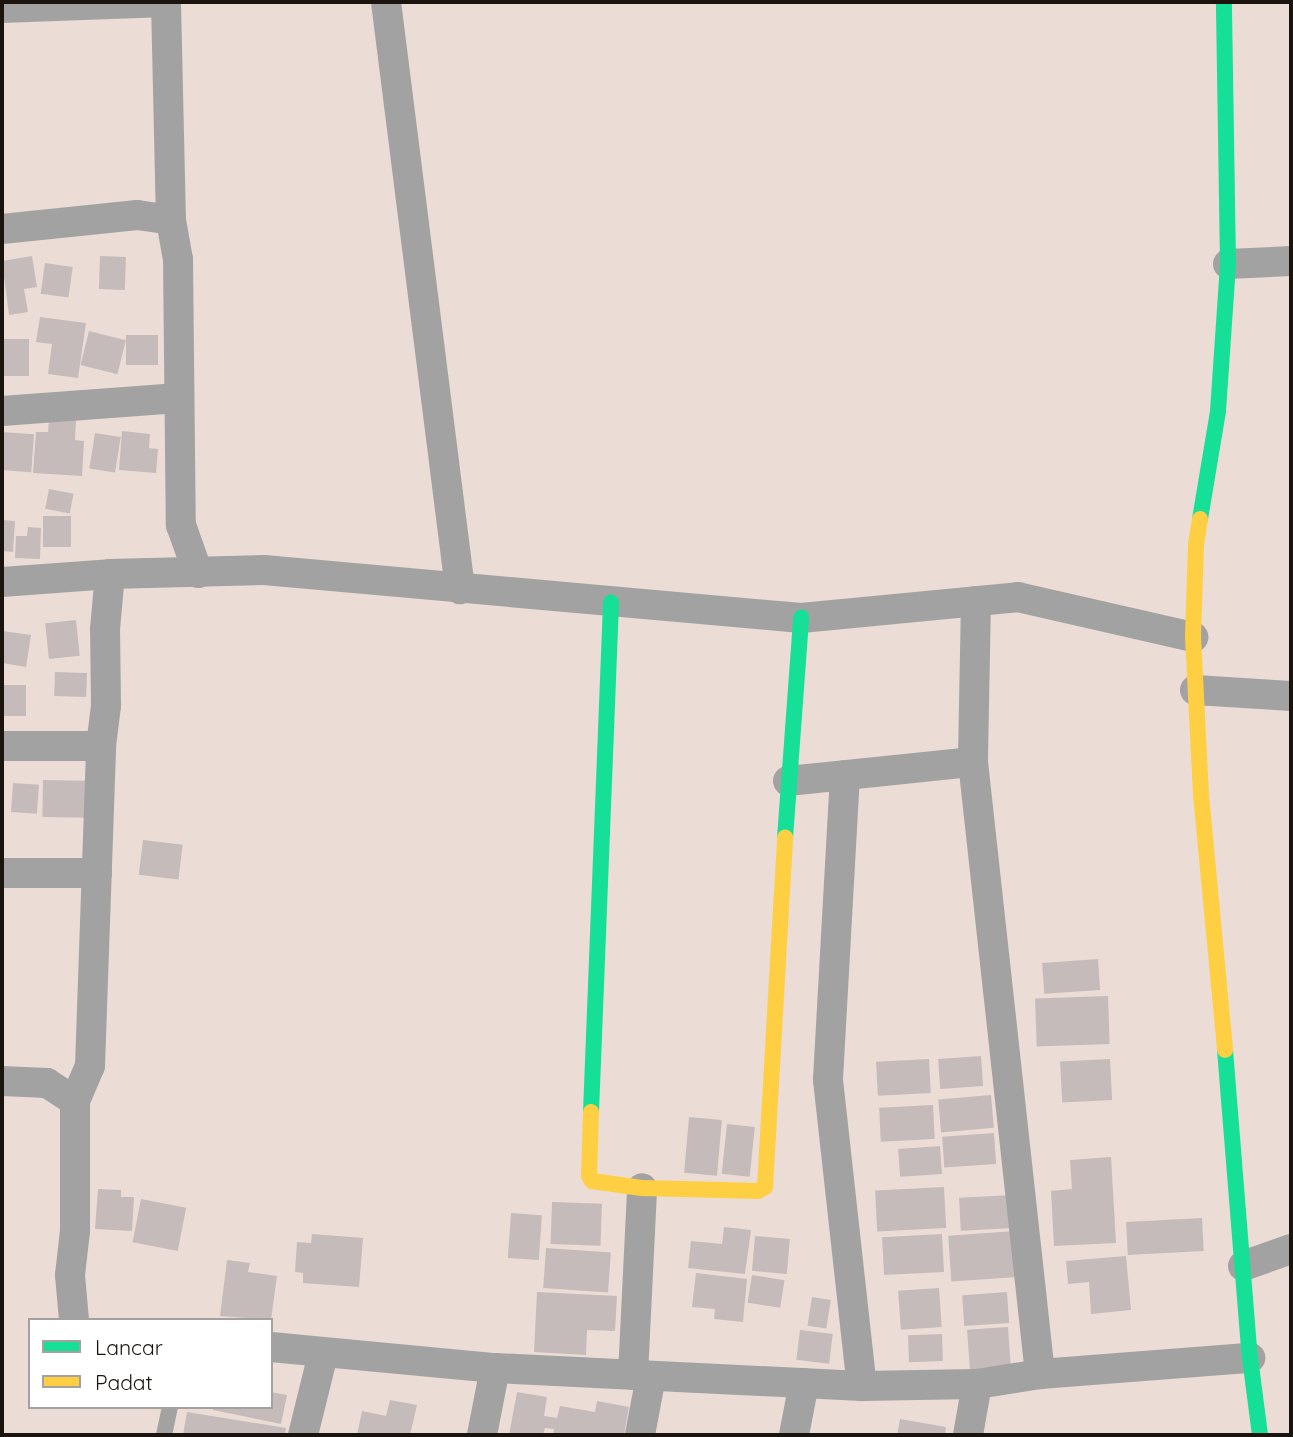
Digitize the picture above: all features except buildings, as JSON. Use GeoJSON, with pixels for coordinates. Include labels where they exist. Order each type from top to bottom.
{"type":"FeatureCollection","features":[{"type":"Feature","properties":{"kind":"street"},"geometry":{"type":"LineString","coordinates":[[2,8],[166,2],[171,220],[178,259],[181,524],[198,573]]}},
{"type":"Feature","properties":{"kind":"street"},"geometry":{"type":"LineString","coordinates":[[386,2],[460,589]]}},
{"type":"Feature","properties":{"kind":"street"},"geometry":{"type":"LineString","coordinates":[[1224,2],[1228,264],[1218,411],[1196,545],[1193,637],[1201,795],[1250,1358],[1260,1435]]}},
{"type":"Feature","properties":{"kind":"street"},"geometry":{"type":"LineString","coordinates":[[2,229],[138,215],[171,220]]}},
{"type":"Feature","properties":{"kind":"street"},"geometry":{"type":"LineString","coordinates":[[1228,264],[1291,261]]}},
{"type":"Feature","properties":{"kind":"street"},"geometry":{"type":"LineString","coordinates":[[2,411],[179,398]]}},
{"type":"Feature","properties":{"kind":"street"},"geometry":{"type":"LineString","coordinates":[[2,582],[110,574],[264,570],[801,618],[1018,597],[1193,637]]}},
{"type":"Feature","properties":{"kind":"street"},"geometry":{"type":"LineString","coordinates":[[74,1318],[70,1275],[75,1231],[75,1101],[90,1066],[101,746],[106,706],[105,629],[110,574]]}},
{"type":"Feature","properties":{"kind":"street"},"geometry":{"type":"LineString","coordinates":[[976,601],[973,762],[1040,1374]]}},
{"type":"Feature","properties":{"kind":"street"},"geometry":{"type":"LineString","coordinates":[[611,602],[589,1176],[592,1181],[642,1188],[758,1191],[765,1187],[788,781],[801,618]]}},
{"type":"Feature","properties":{"kind":"street"},"geometry":{"type":"LineString","coordinates":[[1195,690],[1291,696]]}},
{"type":"Feature","properties":{"kind":"street"},"geometry":{"type":"LineString","coordinates":[[2,746],[101,746]]}},
{"type":"Feature","properties":{"kind":"street"},"geometry":{"type":"LineString","coordinates":[[788,781],[973,762]]}},
{"type":"Feature","properties":{"kind":"street"},"geometry":{"type":"LineString","coordinates":[[845,775],[828,1080],[862,1386]]}},
{"type":"Feature","properties":{"kind":"street"},"geometry":{"type":"LineString","coordinates":[[2,873],[97,873]]}},
{"type":"Feature","properties":{"kind":"street"},"geometry":{"type":"LineString","coordinates":[[2,1081],[47,1083],[75,1101]]}},
{"type":"Feature","properties":{"kind":"street"},"geometry":{"type":"LineString","coordinates":[[640,1435],[642,1188]]}},
{"type":"Feature","properties":{"kind":"street"},"geometry":{"type":"LineString","coordinates":[[1243,1266],[1291,1249]]}},
{"type":"Feature","properties":{"kind":"street"},"geometry":{"type":"LineString","coordinates":[[273,1347],[495,1368],[862,1386],[977,1384],[1040,1374],[1250,1358]]}},
{"type":"Feature","properties":{"kind":"street"},"geometry":{"type":"LineString","coordinates":[[303,1435],[323,1354]]}},
{"type":"Feature","properties":{"kind":"street"},"geometry":{"type":"LineString","coordinates":[[482,1435],[495,1368]]}},
{"type":"Feature","properties":{"kind":"street"},"geometry":{"type":"LineString","coordinates":[[794,1435],[804,1383]]}},
{"type":"Feature","properties":{"kind":"street"},"geometry":{"type":"LineString","coordinates":[[968,1435],[977,1384]]}},
{"type":"Feature","properties":{"kind":"lane"},"geometry":{"type":"LineString","coordinates":[[164,1435],[170,1409]]}},
{"type":"Feature","properties":{"kind":"traffic: fast"},"geometry":{"type":"LineString","coordinates":[[1200,519],[1218,411],[1228,264],[1224,2]]}},
{"type":"Feature","properties":{"kind":"traffic: fast"},"geometry":{"type":"LineString","coordinates":[[591,1112],[611,602]]}},
{"type":"Feature","properties":{"kind":"traffic: fast"},"geometry":{"type":"LineString","coordinates":[[785,838],[801,618]]}},
{"type":"Feature","properties":{"kind":"traffic: fast"},"geometry":{"type":"LineString","coordinates":[[1225,1050],[1250,1358],[1260,1435]]}},
{"type":"Feature","properties":{"kind":"traffic: slow"},"geometry":{"type":"LineString","coordinates":[[1200,519],[1196,545],[1193,637],[1201,795],[1225,1050]]}},
{"type":"Feature","properties":{"kind":"traffic: slow"},"geometry":{"type":"LineString","coordinates":[[591,1112],[589,1176],[592,1181],[642,1188],[758,1191],[765,1187],[785,838]]}}]}
